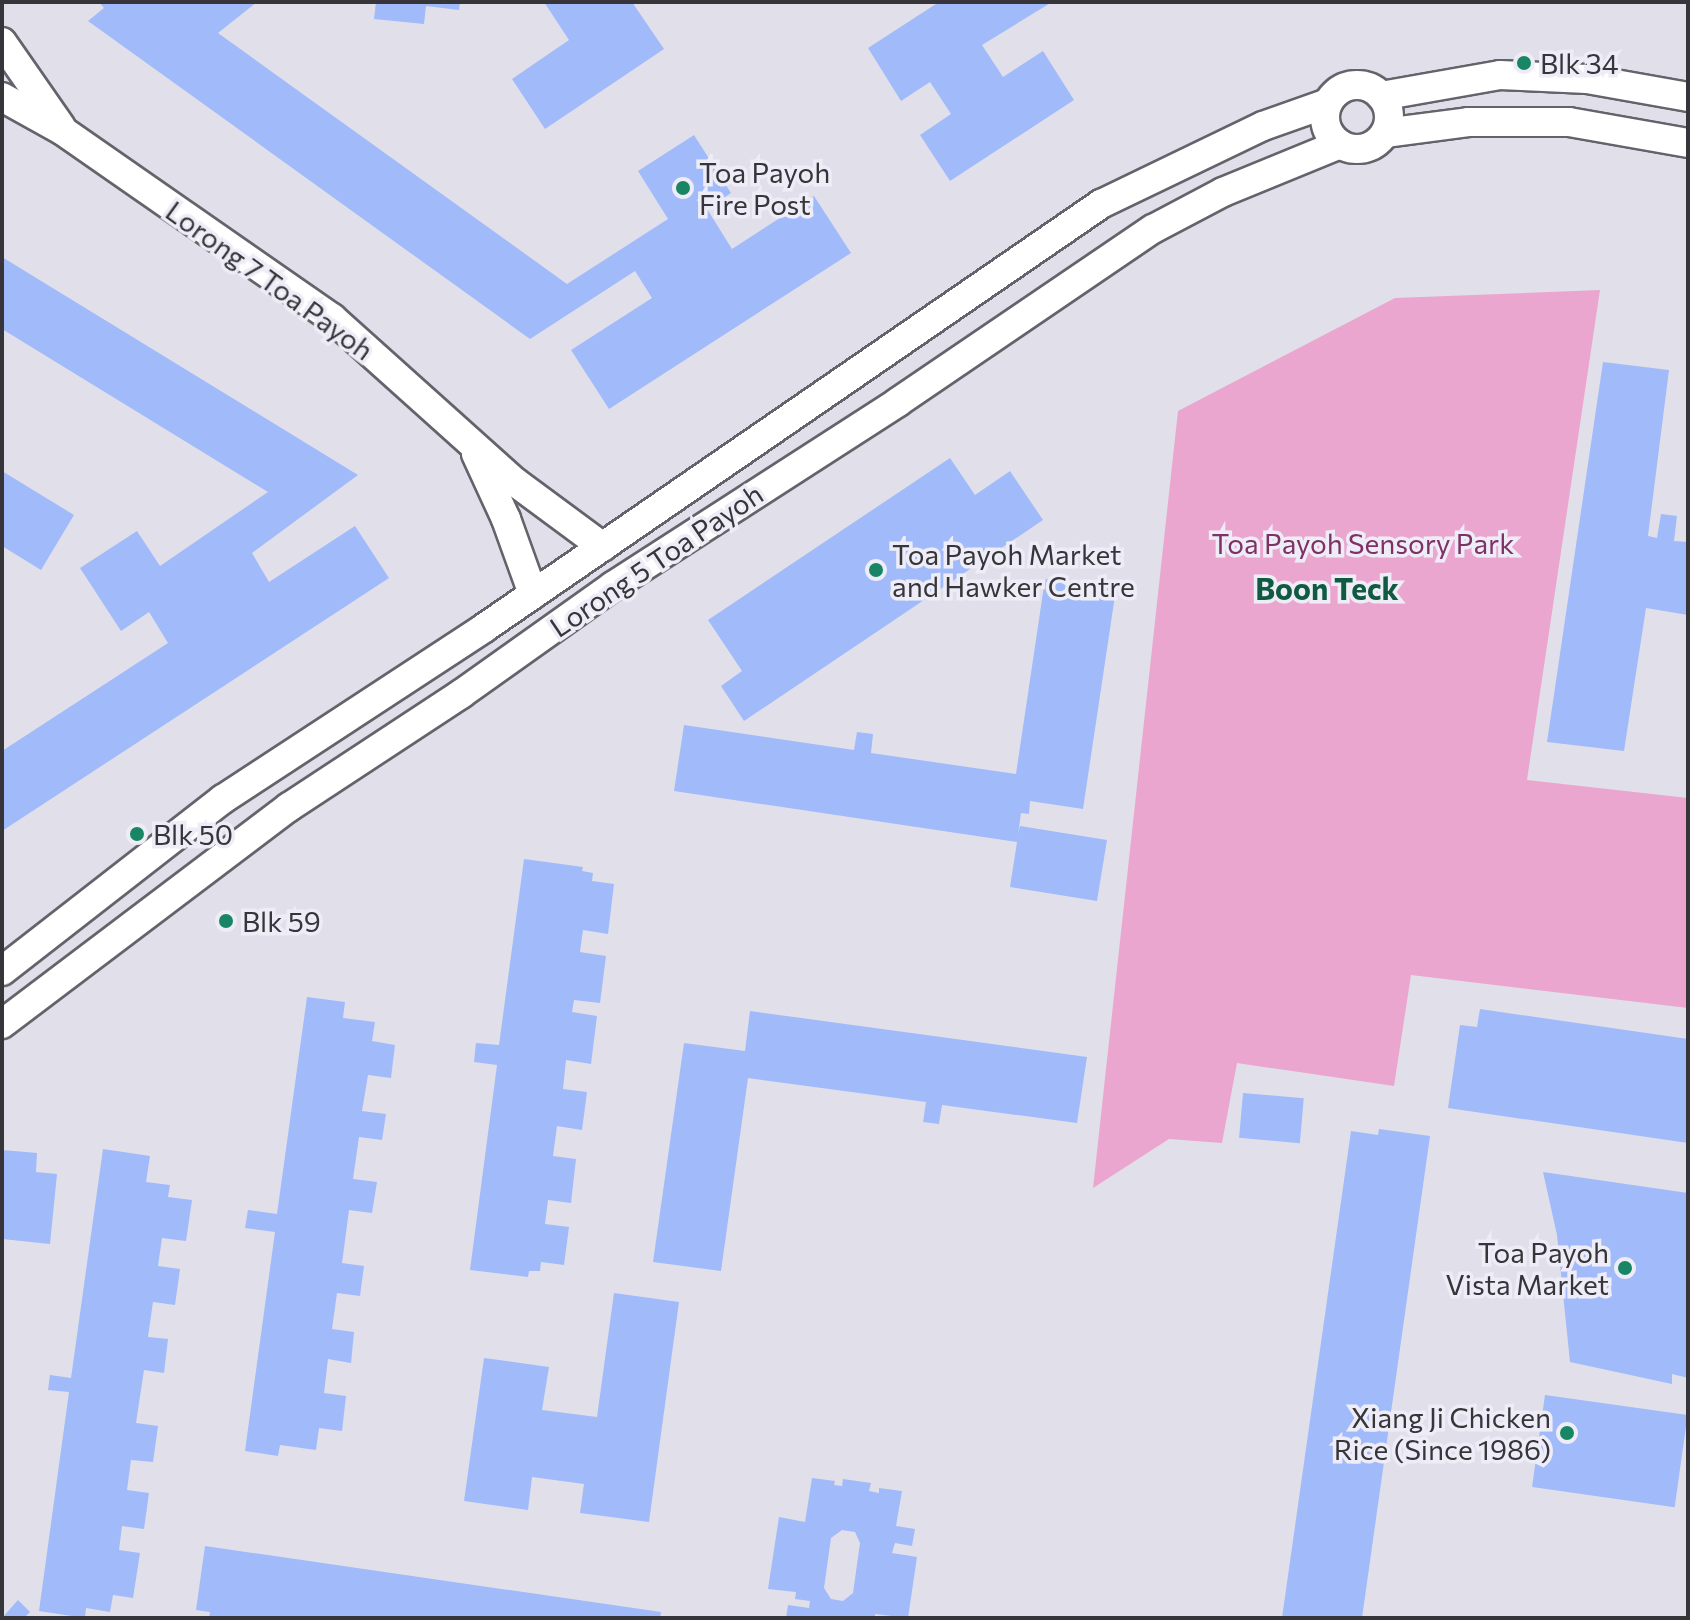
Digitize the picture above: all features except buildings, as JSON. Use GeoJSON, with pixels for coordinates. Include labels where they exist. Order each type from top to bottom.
{"type":"FeatureCollection","features":[{"type":"Feature","properties":{"kind":"street","name":"Lorong 7 Toa Payoh"},"geometry":{"type":"LineString","coordinates":[[2,42],[63,131]]}},
{"type":"Feature","properties":{"kind":"street","name":"Lorong 5 Toa Payoh"},"geometry":{"type":"LineString","coordinates":[[2,971],[223,799],[603,547],[1101,204],[1263,126],[1328,103],[1334,95],[1351,86],[1373,89],[1381,96],[1500,75],[1587,79],[1688,97]]}},
{"type":"Feature","properties":{"kind":"street"},"geometry":{"type":"LineString","coordinates":[[1381,96],[1389,114],[1385,133]]}},
{"type":"Feature","properties":{"kind":"street","name":"Lorong 7 Toa Payoh"},"geometry":{"type":"LineString","coordinates":[[2,97],[63,131],[332,318],[549,510],[603,547]]}},
{"type":"Feature","properties":{"kind":"street"},"geometry":{"type":"LineString","coordinates":[[1328,103],[1328,131],[1340,144]]}},
{"type":"Feature","properties":{"kind":"street","name":"Lorong 5 Toa Payoh"},"geometry":{"type":"LineString","coordinates":[[2,1024],[289,807],[461,694],[613,586],[898,402],[1139,238],[1223,192],[1340,144],[1349,149],[1370,147],[1385,133],[1468,122],[1569,122],[1688,143]]}},
{"type":"Feature","properties":{"kind":"street","name":"Lorong 7 Toa Payoh"},"geometry":{"type":"LineString","coordinates":[[467,440],[495,493],[533,594]]}},
{"type":"Feature","properties":{"kind":"green space","name":"Toa Payoh Sensory Park"},"geometry":{"type":"Polygon","coordinates":[[[1600,290],[1527,780],[1688,798],[1688,1008],[1411,975],[1394,1086],[1237,1063],[1222,1143],[1169,1139],[1093,1188],[1178,411],[1395,298],[1600,290]]]}},
{"type":"Feature","properties":{"kind":"place","name":"Blk 34"},"geometry":{"type":"Point","coordinates":[1524,63]}},
{"type":"Feature","properties":{"kind":"place","name":"Toa Payoh Fire Post"},"geometry":{"type":"Point","coordinates":[683,188]}},
{"type":"Feature","properties":{"kind":"place","name":"Toa Payoh Market and Hawker Centre"},"geometry":{"type":"Point","coordinates":[876,570]}},
{"type":"Feature","properties":{"kind":"place","name":"Blk 50"},"geometry":{"type":"Point","coordinates":[137,834]}},
{"type":"Feature","properties":{"kind":"place","name":"Blk 59"},"geometry":{"type":"Point","coordinates":[226,921]}},
{"type":"Feature","properties":{"kind":"place","name":"Toa Payoh Vista Market"},"geometry":{"type":"Point","coordinates":[1625,1268]}},
{"type":"Feature","properties":{"kind":"place","name":"Xiang Ji Chicken Rice (Since 1986)"},"geometry":{"type":"Point","coordinates":[1567,1433]}},
{"type":"Feature","properties":{"kind":"district","name":"Boon Teck"},"geometry":{"type":"Point","coordinates":[1327,588]}}]}
